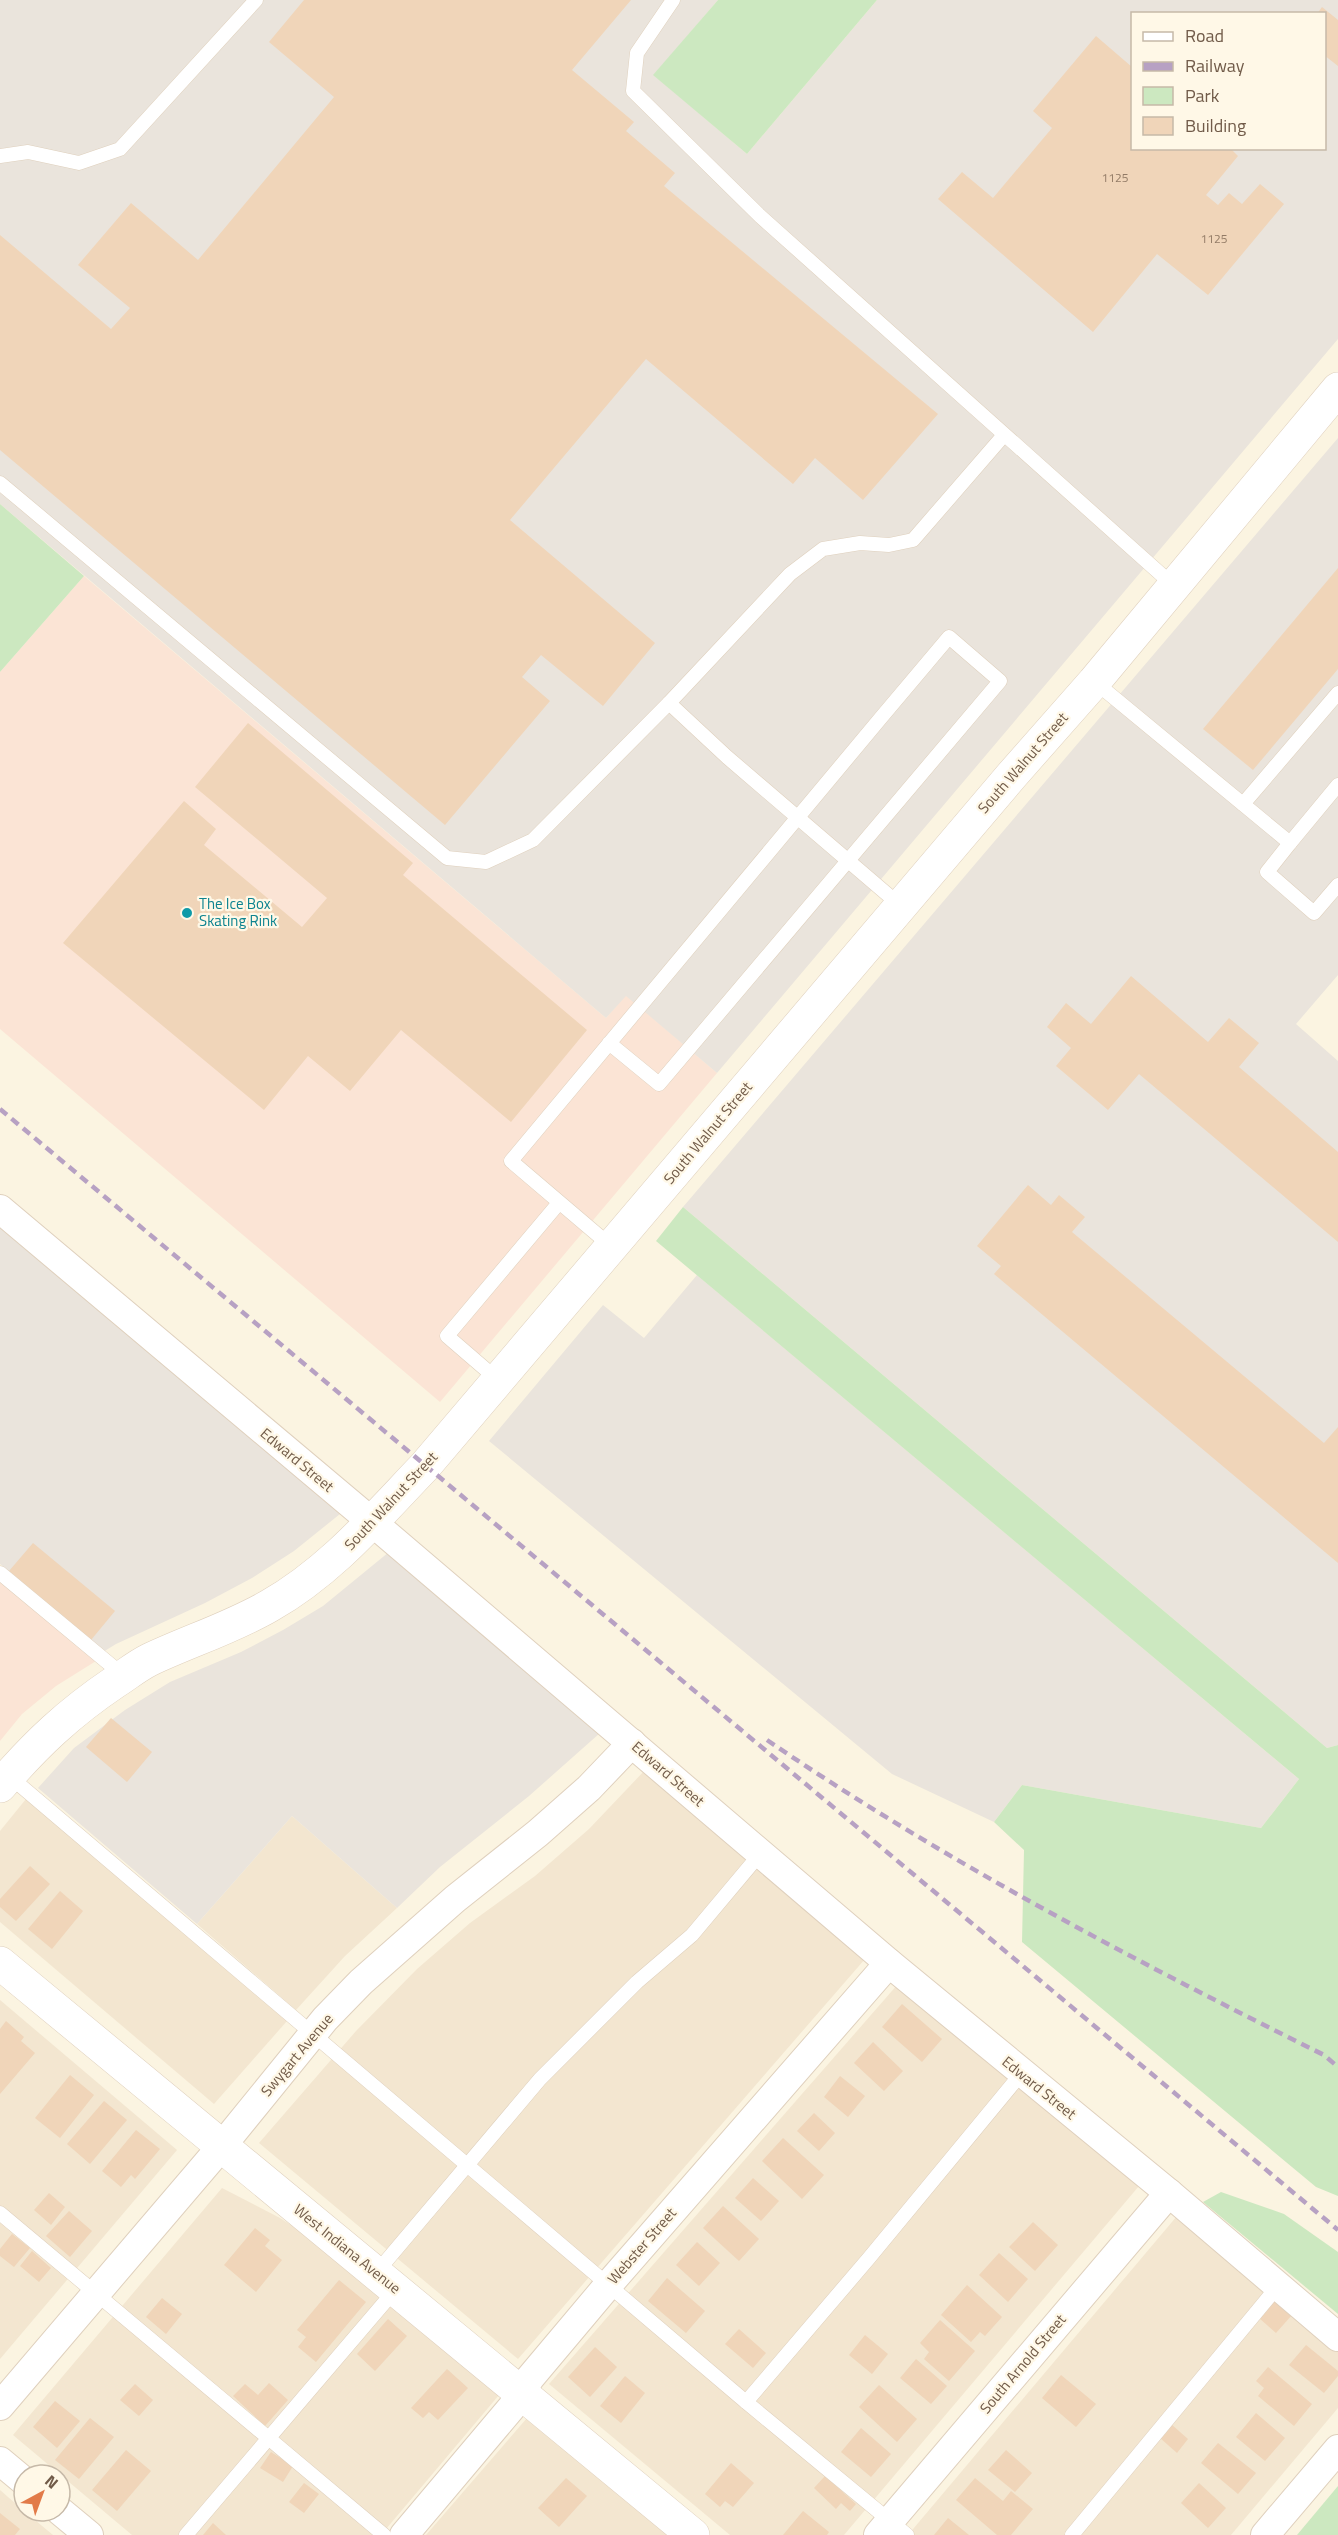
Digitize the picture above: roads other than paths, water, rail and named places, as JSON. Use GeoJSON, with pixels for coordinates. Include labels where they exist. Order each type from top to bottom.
{"type":"FeatureCollection","features":[{"type":"Feature","properties":{"kind":"street","name":"South Walnut Street"},"geometry":{"type":"LineString","coordinates":[[3,1776],[81,1705],[147,1661],[221,1630],[269,1606],[340,1555],[372,1522],[425,1466],[1094,682],[1338,389]]}},
{"type":"Feature","properties":{"kind":"street","name":"Edward Street"},"geometry":{"type":"LineString","coordinates":[[0,1209],[372,1522],[889,1963],[1021,2074],[1169,2193],[1338,2337]]}},
{"type":"Feature","properties":{"kind":"street","name":"Swygart Avenue"},"geometry":{"type":"LineString","coordinates":[[0,2406],[221,2147],[313,2035],[386,1957],[538,1833],[589,1788],[632,1743]]}},
{"type":"Feature","properties":{"kind":"street","name":"West Indiana Avenue"},"geometry":{"type":"LineString","coordinates":[[0,1963],[693,2535]]}},
{"type":"Feature","properties":{"kind":"street","name":"Webster Street"},"geometry":{"type":"LineString","coordinates":[[400,2534],[512,2408],[530,2378],[609,2284],[889,1963]]}},
{"type":"Feature","properties":{"kind":"street","name":"South Arnold Street"},"geometry":{"type":"LineString","coordinates":[[892,2530],[1169,2193]]}},
{"type":"Feature","properties":{"kind":"street"},"geometry":{"type":"LineString","coordinates":[[1265,2535],[1338,2450]]}},
{"type":"Feature","properties":{"kind":"street"},"geometry":{"type":"LineString","coordinates":[[0,2461],[12,2471]]}},
{"type":"Feature","properties":{"kind":"street"},"geometry":{"type":"LineString","coordinates":[[72,2521],[89,2535]]}},
{"type":"Feature","properties":{"kind":"lane"},"geometry":{"type":"LineString","coordinates":[[0,156],[28,152],[79,163],[120,149],[256,0]]}},
{"type":"Feature","properties":{"kind":"lane"},"geometry":{"type":"LineString","coordinates":[[673,0],[637,53],[633,91],[760,216],[1173,585]]}},
{"type":"Feature","properties":{"kind":"lane"},"geometry":{"type":"LineString","coordinates":[[0,483],[447,858],[486,862],[533,840],[669,703],[790,574],[823,549],[860,543],[889,544],[913,540],[1004,435]]}},
{"type":"Feature","properties":{"kind":"lane"},"geometry":{"type":"LineString","coordinates":[[609,1043],[659,1084],[1000,681],[949,637],[796,817],[511,1161],[558,1204],[612,1247]]}},
{"type":"Feature","properties":{"kind":"lane"},"geometry":{"type":"LineString","coordinates":[[1094,682],[1290,843]]}},
{"type":"Feature","properties":{"kind":"lane"},"geometry":{"type":"LineString","coordinates":[[1243,804],[1338,693]]}},
{"type":"Feature","properties":{"kind":"lane"},"geometry":{"type":"LineString","coordinates":[[669,703],[796,817],[901,906]]}},
{"type":"Feature","properties":{"kind":"lane"},"geometry":{"type":"LineString","coordinates":[[1338,785],[1267,872],[1314,913],[1338,885]]}},
{"type":"Feature","properties":{"kind":"lane"},"geometry":{"type":"LineString","coordinates":[[498,1380],[447,1336],[558,1204]]}},
{"type":"Feature","properties":{"kind":"lane"},"geometry":{"type":"LineString","coordinates":[[0,1573],[124,1676]]}},
{"type":"Feature","properties":{"kind":"lane"},"geometry":{"type":"LineString","coordinates":[[3,1776],[609,2284],[892,2530]]}},
{"type":"Feature","properties":{"kind":"lane"},"geometry":{"type":"LineString","coordinates":[[186,2535],[268,2439],[386,2281],[467,2164],[540,2079],[637,1982],[692,1935],[760,1854]]}},
{"type":"Feature","properties":{"kind":"lane"},"geometry":{"type":"LineString","coordinates":[[746,2402],[1021,2074]]}},
{"type":"Feature","properties":{"kind":"lane"},"geometry":{"type":"LineString","coordinates":[[0,2213],[268,2439],[400,2534]]}},
{"type":"Feature","properties":{"kind":"lane"},"geometry":{"type":"LineString","coordinates":[[1071,2535],[1278,2286]]}},
{"type":"Feature","properties":{"kind":"railway"},"geometry":{"type":"LineString","coordinates":[[0,1109],[1338,2230]]}},
{"type":"Feature","properties":{"kind":"railway"},"geometry":{"type":"LineString","coordinates":[[767,1740],[901,1826],[970,1867],[1181,1983],[1324,2055],[1338,2067]]}},
{"type":"Feature","properties":{"kind":"place","name":"The Ice Box Skating Rink"},"geometry":{"type":"Point","coordinates":[187,913]}}]}
